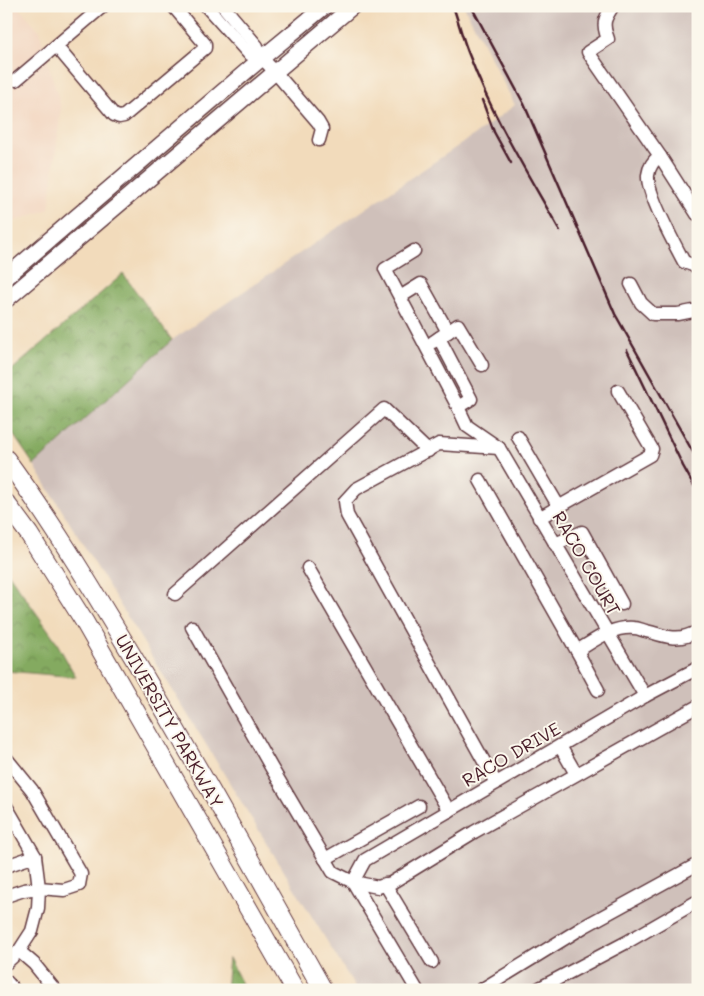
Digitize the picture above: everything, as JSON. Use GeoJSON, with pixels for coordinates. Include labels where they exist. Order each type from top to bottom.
{"type":"FeatureCollection","features":[{"type":"Feature","properties":{"kind":"highway","name":"UNIVERSITY PARKWAY"},"geometry":{"type":"LineString","coordinates":[[6,460],[93,588],[323,990]]}},
{"type":"Feature","properties":{"kind":"highway","name":"UNIVERSITY PARKWAY"},"geometry":{"type":"LineString","coordinates":[[6,503],[29,534],[92,636],[295,990]]}},
{"type":"Feature","properties":{"kind":"highway"},"geometry":{"type":"LineString","coordinates":[[223,814],[251,848],[336,990]]}},
{"type":"Feature","properties":{"kind":"highway"},"geometry":{"type":"LineString","coordinates":[[236,888],[258,942],[282,990]]}},
{"type":"Feature","properties":{"kind":"main road"},"geometry":{"type":"LineString","coordinates":[[6,277],[261,57],[325,6]]}},
{"type":"Feature","properties":{"kind":"main road"},"geometry":{"type":"LineString","coordinates":[[6,300],[353,6]]}},
{"type":"Feature","properties":{"kind":"street"},"geometry":{"type":"LineString","coordinates":[[16,80],[103,6]]}},
{"type":"Feature","properties":{"kind":"street"},"geometry":{"type":"LineString","coordinates":[[56,46],[114,114],[119,117],[124,116],[205,48],[205,44],[173,6]]}},
{"type":"Feature","properties":{"kind":"street"},"geometry":{"type":"LineString","coordinates":[[206,6],[249,54],[261,57]]}},
{"type":"Feature","properties":{"kind":"street"},"geometry":{"type":"LineString","coordinates":[[222,6],[257,46],[261,57],[318,122],[322,129],[319,140]]}},
{"type":"Feature","properties":{"kind":"street"},"geometry":{"type":"LineString","coordinates":[[613,6],[606,16],[603,28],[608,39],[588,52],[660,156],[697,214]]}},
{"type":"Feature","properties":{"kind":"street"},"geometry":{"type":"LineString","coordinates":[[660,156],[653,161],[648,176],[652,194],[668,233],[684,262],[698,266]]}},
{"type":"Feature","properties":{"kind":"street"},"geometry":{"type":"LineString","coordinates":[[414,251],[385,269],[467,426],[499,448]]}},
{"type":"Feature","properties":{"kind":"street"},"geometry":{"type":"LineString","coordinates":[[400,297],[421,284],[471,399],[458,407]]}},
{"type":"Feature","properties":{"kind":"street"},"geometry":{"type":"LineString","coordinates":[[630,284],[641,303],[654,314],[678,314],[698,310]]}},
{"type":"Feature","properties":{"kind":"street"},"geometry":{"type":"LineString","coordinates":[[426,347],[458,324],[482,365]]}},
{"type":"Feature","properties":{"kind":"street"},"geometry":{"type":"LineString","coordinates":[[539,518],[650,456],[652,449],[618,391]]}},
{"type":"Feature","properties":{"kind":"street"},"geometry":{"type":"LineString","coordinates":[[175,594],[384,409],[428,450]]}},
{"type":"Feature","properties":{"kind":"street"},"geometry":{"type":"LineString","coordinates":[[518,437],[559,507]]}},
{"type":"Feature","properties":{"kind":"street"},"geometry":{"type":"LineString","coordinates":[[496,783],[347,515],[345,501],[356,489],[439,444],[499,448]]}},
{"type":"Feature","properties":{"kind":"street","name":"RACO COURT"},"geometry":{"type":"LineString","coordinates":[[499,448],[645,696]]}},
{"type":"Feature","properties":{"kind":"street"},"geometry":{"type":"LineString","coordinates":[[480,480],[598,690]]}},
{"type":"Feature","properties":{"kind":"street"},"geometry":{"type":"LineString","coordinates":[[555,544],[582,532],[622,604]]}},
{"type":"Feature","properties":{"kind":"street"},"geometry":{"type":"LineString","coordinates":[[308,568],[449,811]]}},
{"type":"Feature","properties":{"kind":"street"},"geometry":{"type":"LineString","coordinates":[[192,627],[271,767],[334,872],[353,882],[378,887],[391,883],[474,832],[698,706]]}},
{"type":"Feature","properties":{"kind":"street"},"geometry":{"type":"LineString","coordinates":[[577,651],[607,633],[634,628],[678,639],[698,631]]}},
{"type":"Feature","properties":{"kind":"street","name":"RACO DRIVE"},"geometry":{"type":"LineString","coordinates":[[353,882],[365,860],[645,696],[698,668]]}},
{"type":"Feature","properties":{"kind":"street"},"geometry":{"type":"LineString","coordinates":[[560,746],[576,774]]}},
{"type":"Feature","properties":{"kind":"street"},"geometry":{"type":"LineString","coordinates":[[6,758],[32,790],[81,874],[80,885],[64,890],[39,888],[24,890],[6,896]]}},
{"type":"Feature","properties":{"kind":"street"},"geometry":{"type":"LineString","coordinates":[[6,806],[35,856],[39,888],[38,908],[32,931],[19,951],[6,963]]}},
{"type":"Feature","properties":{"kind":"street"},"geometry":{"type":"LineString","coordinates":[[325,858],[419,806]]}},
{"type":"Feature","properties":{"kind":"street"},"geometry":{"type":"LineString","coordinates":[[6,866],[35,856]]}},
{"type":"Feature","properties":{"kind":"street"},"geometry":{"type":"LineString","coordinates":[[481,990],[585,926],[698,864]]}},
{"type":"Feature","properties":{"kind":"street"},"geometry":{"type":"LineString","coordinates":[[353,882],[417,990]]}},
{"type":"Feature","properties":{"kind":"street"},"geometry":{"type":"LineString","coordinates":[[385,884],[432,962]]}},
{"type":"Feature","properties":{"kind":"street"},"geometry":{"type":"LineString","coordinates":[[536,990],[627,942],[698,900]]}},
{"type":"Feature","properties":{"kind":"street"},"geometry":{"type":"LineString","coordinates":[[19,951],[34,964],[56,990]]}},
{"type":"Feature","properties":{"kind":"street"},"geometry":{"type":"LineString","coordinates":[[6,981],[14,990]]}},
{"type":"Feature","properties":{"kind":"shaded area"},"geometry":{"type":"Polygon","coordinates":[[[6,6],[18,6],[39,30],[61,108],[49,209],[6,224],[6,6]]]}},
{"type":"Feature","properties":{"kind":"shaded area"},"geometry":{"type":"Polygon","coordinates":[[[464,6],[698,6],[698,990],[357,990],[34,465],[172,340],[483,129],[515,105],[464,6]]]}},
{"type":"Feature","properties":{"kind":"green space"},"geometry":{"type":"Polygon","coordinates":[[[123,274],[172,340],[34,465],[6,424],[6,375],[123,274]]]}},
{"type":"Feature","properties":{"kind":"green space"},"geometry":{"type":"Polygon","coordinates":[[[6,570],[54,638],[76,677],[6,671],[6,570]]]}},
{"type":"Feature","properties":{"kind":"green space"},"geometry":{"type":"Polygon","coordinates":[[[229,958],[245,990],[226,990],[229,958]]]}},
{"type":"Feature","properties":{"kind":"railway"},"geometry":{"type":"LineString","coordinates":[[453,6],[468,51],[489,102],[560,231]]}},
{"type":"Feature","properties":{"kind":"railway"},"geometry":{"type":"LineString","coordinates":[[471,6],[524,104],[615,314],[698,461]]}},
{"type":"Feature","properties":{"kind":"railway"},"geometry":{"type":"LineString","coordinates":[[482,100],[494,132],[511,163]]}},
{"type":"Feature","properties":{"kind":"railway"},"geometry":{"type":"LineString","coordinates":[[627,350],[698,493]]}}]}
